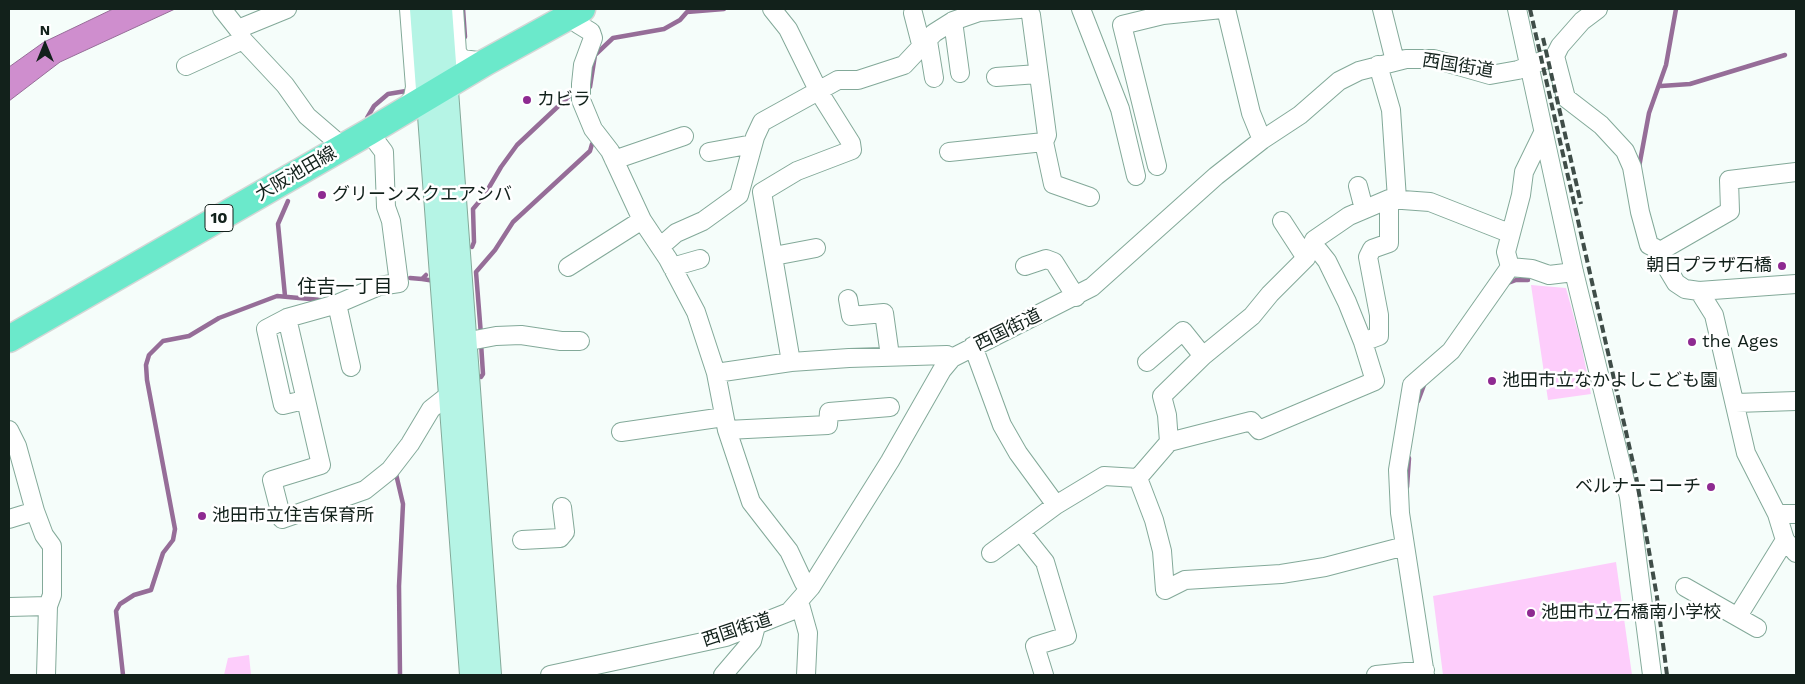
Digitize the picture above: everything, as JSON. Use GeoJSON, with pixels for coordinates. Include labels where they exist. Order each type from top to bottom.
{"type":"FeatureCollection","features":[{"type":"Feature","properties":{"kind":"main road","name":"大阪池田線"},"geometry":{"type":"LineString","coordinates":[[9,339],[369,132],[437,90],[576,12]]}},
{"type":"Feature","properties":{"kind":"street"},"geometry":{"type":"LineString","coordinates":[[222,9],[240,34],[285,85],[308,116],[343,147]]}},
{"type":"Feature","properties":{"kind":"street"},"geometry":{"type":"LineString","coordinates":[[186,66],[287,9]]}},
{"type":"Feature","properties":{"kind":"street"},"geometry":{"type":"LineString","coordinates":[[399,114],[408,107],[413,98],[415,87],[410,9]]}},
{"type":"Feature","properties":{"kind":"street"},"geometry":{"type":"LineString","coordinates":[[422,9],[437,90],[475,340],[457,408],[490,675]]}},
{"type":"Feature","properties":{"kind":"street"},"geometry":{"type":"LineString","coordinates":[[440,9],[437,90],[472,675]]}},
{"type":"Feature","properties":{"kind":"street"},"geometry":{"type":"LineString","coordinates":[[454,9],[457,52],[462,59],[486,62]]}},
{"type":"Feature","properties":{"kind":"street"},"geometry":{"type":"LineString","coordinates":[[772,9],[788,29],[819,92],[851,143],[852,150],[797,171],[762,192],[791,362]]}},
{"type":"Feature","properties":{"kind":"street"},"geometry":{"type":"LineString","coordinates":[[660,248],[676,233],[703,221],[739,195],[753,144],[762,122],[838,80],[858,80],[904,65],[925,45],[934,33],[953,21],[979,11],[1020,9]]}},
{"type":"Feature","properties":{"kind":"street"},"geometry":{"type":"LineString","coordinates":[[1027,9],[1031,15],[1046,135],[1044,142],[1052,184],[1090,197]]}},
{"type":"Feature","properties":{"kind":"street"},"geometry":{"type":"LineString","coordinates":[[1081,9],[1120,109],[1136,176]]}},
{"type":"Feature","properties":{"kind":"street"},"geometry":{"type":"LineString","coordinates":[[1157,166],[1122,25],[1153,13],[1222,9]]}},
{"type":"Feature","properties":{"kind":"street"},"geometry":{"type":"LineString","coordinates":[[1226,9],[1251,113],[1262,140]]}},
{"type":"Feature","properties":{"kind":"street"},"geometry":{"type":"LineString","coordinates":[[1363,342],[1379,336],[1379,315],[1368,257],[1372,249],[1389,243],[1393,199],[1391,110],[1382,9]]}},
{"type":"Feature","properties":{"kind":"street"},"geometry":{"type":"LineString","coordinates":[[1517,9],[1574,272],[1629,497],[1652,675]]}},
{"type":"Feature","properties":{"kind":"street"},"geometry":{"type":"LineString","coordinates":[[1598,9],[1582,21],[1560,46],[1555,56],[1566,98],[1601,125],[1625,151],[1632,167],[1640,212],[1649,245],[1655,248],[1676,284],[1685,289],[1699,291],[1796,284]]}},
{"type":"Feature","properties":{"kind":"street"},"geometry":{"type":"LineString","coordinates":[[576,12],[578,24],[591,32],[593,38],[583,65],[581,100],[593,129],[614,160],[642,220],[672,267],[696,312],[716,373],[725,424],[751,502],[790,551],[804,583],[811,588]]}},
{"type":"Feature","properties":{"kind":"street"},"geometry":{"type":"LineString","coordinates":[[913,13],[925,45],[934,78]]}},
{"type":"Feature","properties":{"kind":"street"},"geometry":{"type":"LineString","coordinates":[[953,21],[960,73]]}},
{"type":"Feature","properties":{"kind":"street","name":"西国街道"},"geometry":{"type":"LineString","coordinates":[[550,675],[726,637],[789,612],[811,588],[942,370],[952,358],[1076,297],[1092,287],[1216,176],[1262,140],[1300,115],[1339,81],[1386,63],[1434,59],[1490,74],[1518,70],[1555,56]]}},
{"type":"Feature","properties":{"kind":"street"},"geometry":{"type":"LineString","coordinates":[[996,77],[1038,74]]}},
{"type":"Feature","properties":{"kind":"street"},"geometry":{"type":"LineString","coordinates":[[287,318],[308,399],[283,405],[266,329],[287,318],[337,304],[379,286],[399,283],[391,221],[386,207],[384,152],[369,132]]}},
{"type":"Feature","properties":{"kind":"street"},"geometry":{"type":"LineString","coordinates":[[1510,267],[1506,252],[1521,194],[1524,172],[1543,133]]}},
{"type":"Feature","properties":{"kind":"street"},"geometry":{"type":"LineString","coordinates":[[614,160],[684,136]]}},
{"type":"Feature","properties":{"kind":"street"},"geometry":{"type":"LineString","coordinates":[[950,152],[1044,142]]}},
{"type":"Feature","properties":{"kind":"street"},"geometry":{"type":"LineString","coordinates":[[709,152],[753,144]]}},
{"type":"Feature","properties":{"kind":"street"},"geometry":{"type":"LineString","coordinates":[[1657,253],[1730,211],[1728,180],[1796,172]]}},
{"type":"Feature","properties":{"kind":"street"},"geometry":{"type":"LineString","coordinates":[[1358,186],[1364,209]]}},
{"type":"Feature","properties":{"kind":"street"},"geometry":{"type":"LineString","coordinates":[[1309,255],[1314,240],[1349,216],[1393,199],[1432,202],[1510,233]]}},
{"type":"Feature","properties":{"kind":"street"},"geometry":{"type":"LineString","coordinates":[[568,267],[642,220]]}},
{"type":"Feature","properties":{"kind":"street"},"geometry":{"type":"LineString","coordinates":[[1282,221],[1309,255]]}},
{"type":"Feature","properties":{"kind":"street"},"geometry":{"type":"LineString","coordinates":[[774,256],[816,248]]}},
{"type":"Feature","properties":{"kind":"street"},"geometry":{"type":"LineString","coordinates":[[1138,478],[1168,442],[1251,421],[1259,430],[1374,381],[1363,342],[1348,302],[1327,262],[1319,251],[1309,255],[1270,294],[1252,316],[1203,356],[1162,396],[1167,415],[1168,442]]}},
{"type":"Feature","properties":{"kind":"street"},"geometry":{"type":"LineString","coordinates":[[1025,266],[1055,256],[1076,297]]}},
{"type":"Feature","properties":{"kind":"street"},"geometry":{"type":"LineString","coordinates":[[672,267],[700,259]]}},
{"type":"Feature","properties":{"kind":"street"},"geometry":{"type":"LineString","coordinates":[[1510,267],[1532,269],[1549,275],[1574,272]]}},
{"type":"Feature","properties":{"kind":"street"},"geometry":{"type":"LineString","coordinates":[[1376,675],[1425,672],[1405,546],[1398,470],[1412,385],[1451,351],[1510,267]]}},
{"type":"Feature","properties":{"kind":"street"},"geometry":{"type":"LineString","coordinates":[[1699,291],[1714,315],[1736,403],[1746,453],[1791,546],[1738,616]]}},
{"type":"Feature","properties":{"kind":"street"},"geometry":{"type":"LineString","coordinates":[[848,299],[851,316],[884,313],[890,356]]}},
{"type":"Feature","properties":{"kind":"street"},"geometry":{"type":"LineString","coordinates":[[337,304],[351,367]]}},
{"type":"Feature","properties":{"kind":"street"},"geometry":{"type":"LineString","coordinates":[[1147,362],[1183,331],[1203,356]]}},
{"type":"Feature","properties":{"kind":"street"},"geometry":{"type":"LineString","coordinates":[[475,340],[496,336],[520,335],[561,341],[580,341]]}},
{"type":"Feature","properties":{"kind":"street"},"geometry":{"type":"LineString","coordinates":[[973,346],[1002,425],[1018,453],[1056,505]]}},
{"type":"Feature","properties":{"kind":"street"},"geometry":{"type":"LineString","coordinates":[[716,373],[791,362],[890,356],[947,355],[952,358]]}},
{"type":"Feature","properties":{"kind":"street"},"geometry":{"type":"LineString","coordinates":[[304,400],[321,465],[272,480],[282,519],[365,490],[390,470],[410,444],[431,409],[457,408]]}},
{"type":"Feature","properties":{"kind":"street"},"geometry":{"type":"LineString","coordinates":[[1736,403],[1796,401]]}},
{"type":"Feature","properties":{"kind":"street"},"geometry":{"type":"LineString","coordinates":[[621,432],[725,424],[828,425],[829,412],[890,407]]}},
{"type":"Feature","properties":{"kind":"street"},"geometry":{"type":"LineString","coordinates":[[9,431],[17,446],[35,511],[44,535],[52,546],[52,595],[48,606],[46,675]]}},
{"type":"Feature","properties":{"kind":"street"},"geometry":{"type":"LineString","coordinates":[[991,553],[1022,532],[1056,505],[1104,476],[1138,478]]}},
{"type":"Feature","properties":{"kind":"street"},"geometry":{"type":"LineString","coordinates":[[1138,478],[1154,520],[1162,551],[1166,590],[1185,580],[1205,577],[1236,578],[1252,574],[1297,572],[1325,567],[1405,546]]}},
{"type":"Feature","properties":{"kind":"street"},"geometry":{"type":"LineString","coordinates":[[522,540],[560,538],[565,532],[562,507]]}},
{"type":"Feature","properties":{"kind":"street"},"geometry":{"type":"LineString","coordinates":[[9,519],[35,511]]}},
{"type":"Feature","properties":{"kind":"street"},"geometry":{"type":"LineString","coordinates":[[1777,514],[1796,514]]}},
{"type":"Feature","properties":{"kind":"street"},"geometry":{"type":"LineString","coordinates":[[1022,532],[1045,562],[1067,636],[1035,646],[1044,675]]}},
{"type":"Feature","properties":{"kind":"street"},"geometry":{"type":"LineString","coordinates":[[1685,586],[1757,628]]}},
{"type":"Feature","properties":{"kind":"street"},"geometry":{"type":"LineString","coordinates":[[798,601],[808,633],[806,675]]}},
{"type":"Feature","properties":{"kind":"street"},"geometry":{"type":"LineString","coordinates":[[9,607],[48,606]]}},
{"type":"Feature","properties":{"kind":"street"},"geometry":{"type":"LineString","coordinates":[[723,675],[752,641],[756,626]]}},
{"type":"Feature","properties":{"kind":"shaded area"},"geometry":{"type":"Polygon","coordinates":[[[113,9],[175,9],[60,62],[9,101],[9,67],[44,42],[113,9]]]}},
{"type":"Feature","properties":{"kind":"shaded area"},"geometry":{"type":"Polygon","coordinates":[[[1531,285],[1566,288],[1581,343],[1591,394],[1548,400],[1531,285]]]}},
{"type":"Feature","properties":{"kind":"shaded area"},"geometry":{"type":"Polygon","coordinates":[[[1616,562],[1632,675],[1443,675],[1433,596],[1616,562]]]}},
{"type":"Feature","properties":{"kind":"shaded area"},"geometry":{"type":"Polygon","coordinates":[[[249,655],[251,675],[224,675],[228,658],[249,655]]]}},
{"type":"Feature","properties":{"kind":"waterway"},"geometry":{"type":"LineString","coordinates":[[463,9],[465,37]]}},
{"type":"Feature","properties":{"kind":"waterway"},"geometry":{"type":"LineString","coordinates":[[587,89],[590,87],[595,55],[613,38],[664,29],[680,20],[687,12],[724,9]]}},
{"type":"Feature","properties":{"kind":"waterway"},"geometry":{"type":"LineString","coordinates":[[1639,167],[1649,113],[1666,65],[1676,9]]}},
{"type":"Feature","properties":{"kind":"waterway"},"geometry":{"type":"LineString","coordinates":[[1661,86],[1690,84],[1785,55]]}},
{"type":"Feature","properties":{"kind":"waterway"},"geometry":{"type":"LineString","coordinates":[[367,118],[374,106],[388,94],[406,91]]}},
{"type":"Feature","properties":{"kind":"waterway"},"geometry":{"type":"LineString","coordinates":[[472,247],[474,242],[473,209],[484,196],[501,167],[517,145],[567,98],[576,92]]}},
{"type":"Feature","properties":{"kind":"waterway"},"geometry":{"type":"LineString","coordinates":[[481,335],[476,272],[495,250],[513,222],[590,151],[592,144]]}},
{"type":"Feature","properties":{"kind":"waterway"},"geometry":{"type":"LineString","coordinates":[[285,296],[278,224],[288,201]]}},
{"type":"Feature","properties":{"kind":"waterway"},"geometry":{"type":"LineString","coordinates":[[410,278],[422,279],[426,275]]}},
{"type":"Feature","properties":{"kind":"waterway"},"geometry":{"type":"LineString","coordinates":[[422,279],[435,281]]}},
{"type":"Feature","properties":{"kind":"waterway"},"geometry":{"type":"LineString","coordinates":[[1508,283],[1516,280],[1528,280]]}},
{"type":"Feature","properties":{"kind":"waterway"},"geometry":{"type":"LineString","coordinates":[[123,675],[116,611],[120,604],[134,595],[151,590],[163,553],[173,540],[175,529],[147,380],[146,365],[149,355],[163,341],[189,336],[219,318],[277,296],[321,300]]}},
{"type":"Feature","properties":{"kind":"waterway"},"geometry":{"type":"LineString","coordinates":[[481,343],[483,374],[481,377]]}},
{"type":"Feature","properties":{"kind":"waterway"},"geometry":{"type":"LineString","coordinates":[[1418,401],[1424,385]]}},
{"type":"Feature","properties":{"kind":"waterway"},"geometry":{"type":"LineString","coordinates":[[1407,487],[1409,458]]}},
{"type":"Feature","properties":{"kind":"waterway"},"geometry":{"type":"LineString","coordinates":[[396,474],[403,504],[399,586],[400,675]]}},
{"type":"Feature","properties":{"kind":"railway"},"geometry":{"type":"LineString","coordinates":[[1530,9],[1636,476],[1657,597],[1667,675]]}},
{"type":"Feature","properties":{"kind":"railway"},"geometry":{"type":"LineString","coordinates":[[1543,38],[1581,204]]}},
{"type":"Feature","properties":{"kind":"place","name":"カビラ"},"geometry":{"type":"Point","coordinates":[527,100]}},
{"type":"Feature","properties":{"kind":"place","name":"グリーンスクエアシバ"},"geometry":{"type":"Point","coordinates":[322,195]}},
{"type":"Feature","properties":{"kind":"place","name":"朝日プラザ石橋"},"geometry":{"type":"Point","coordinates":[1782,266]}},
{"type":"Feature","properties":{"kind":"place","name":"the Ages"},"geometry":{"type":"Point","coordinates":[1692,342]}},
{"type":"Feature","properties":{"kind":"place","name":"池田市立なかよしこども園"},"geometry":{"type":"Point","coordinates":[1492,381]}},
{"type":"Feature","properties":{"kind":"place","name":"ベルナーコーチ"},"geometry":{"type":"Point","coordinates":[1711,487]}},
{"type":"Feature","properties":{"kind":"place","name":"池田市立住吉保育所"},"geometry":{"type":"Point","coordinates":[202,516]}},
{"type":"Feature","properties":{"kind":"place","name":"池田市立石橋南小学校"},"geometry":{"type":"Point","coordinates":[1531,613]}},
{"type":"Feature","properties":{"kind":"district","name":"住吉一丁目"},"geometry":{"type":"Point","coordinates":[345,287]}}]}
